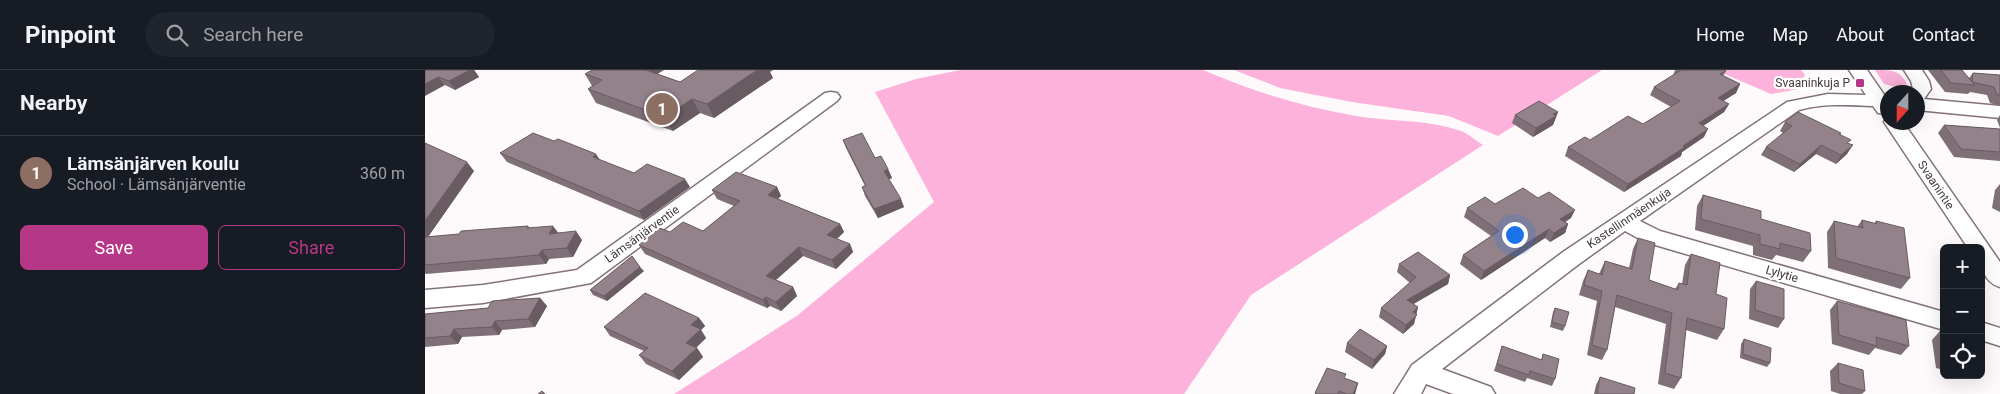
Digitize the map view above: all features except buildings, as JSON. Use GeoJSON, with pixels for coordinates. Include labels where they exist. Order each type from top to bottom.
{"type":"FeatureCollection","features":[{"type":"Feature","properties":{"kind":"street"},"geometry":{"type":"LineString","coordinates":[[1859,70],[1880,99]]}},
{"type":"Feature","properties":{"kind":"street"},"geometry":{"type":"LineString","coordinates":[[1913,70],[1921,81],[1921,85]]}},
{"type":"Feature","properties":{"kind":"street","name":"Lämsänjärventie"},"geometry":{"type":"LineString","coordinates":[[425,299],[483,294],[583,277],[831,97]]}},
{"type":"Feature","properties":{"kind":"street","name":"Kastellinmäenkuja"},"geometry":{"type":"LineString","coordinates":[[1407,394],[1421,372],[1571,258],[1793,106],[1811,100],[1839,98],[1880,105]]}},
{"type":"Feature","properties":{"kind":"street"},"geometry":{"type":"LineString","coordinates":[[1925,105],[2000,112]]}},
{"type":"Feature","properties":{"kind":"street","name":"Svaanintie"},"geometry":{"type":"LineString","coordinates":[[1898,130],[1976,244]]}},
{"type":"Feature","properties":{"kind":"street","name":"Lylytie"},"geometry":{"type":"LineString","coordinates":[[1624,221],[1653,237],[1940,320]]}},
{"type":"Feature","properties":{"kind":"street"},"geometry":{"type":"LineString","coordinates":[[1985,257],[2000,279]]}},
{"type":"Feature","properties":{"kind":"street"},"geometry":{"type":"LineString","coordinates":[[1985,333],[2000,337]]}},
{"type":"Feature","properties":{"kind":"street"},"geometry":{"type":"LineString","coordinates":[[1421,372],[1482,394]]}},
{"type":"Feature","properties":{"kind":"shaded area"},"geometry":{"type":"Polygon","coordinates":[[[960,70],[1203,70],[1240,85],[1316,108],[1369,118],[1435,124],[1448,127],[1464,132],[1483,145],[1251,295],[1184,394],[674,394],[798,315],[934,202],[875,92],[916,79],[960,70]]]}},
{"type":"Feature","properties":{"kind":"shaded area"},"geometry":{"type":"Polygon","coordinates":[[[1234,70],[1602,70],[1498,136],[1449,116],[1352,102],[1280,88],[1234,70]]]}},
{"type":"Feature","properties":{"kind":"shaded area"},"geometry":{"type":"Polygon","coordinates":[[[1715,70],[1801,70],[1805,75],[1799,89],[1771,94],[1715,70]]]}},
{"type":"Feature","properties":{"kind":"shaded area"},"geometry":{"type":"Polygon","coordinates":[[[1875,70],[1898,73],[1907,84],[1888,85],[1884,84],[1875,70]]]}},
{"type":"Feature","properties":{"kind":"place","name":"Svaaninkuja P"},"geometry":{"type":"Point","coordinates":[1860,83]}},
{"type":"Feature","properties":{"kind":"place","name":"Lämsänjärven koulu"},"geometry":{"type":"Point","coordinates":[662,109]}}]}
